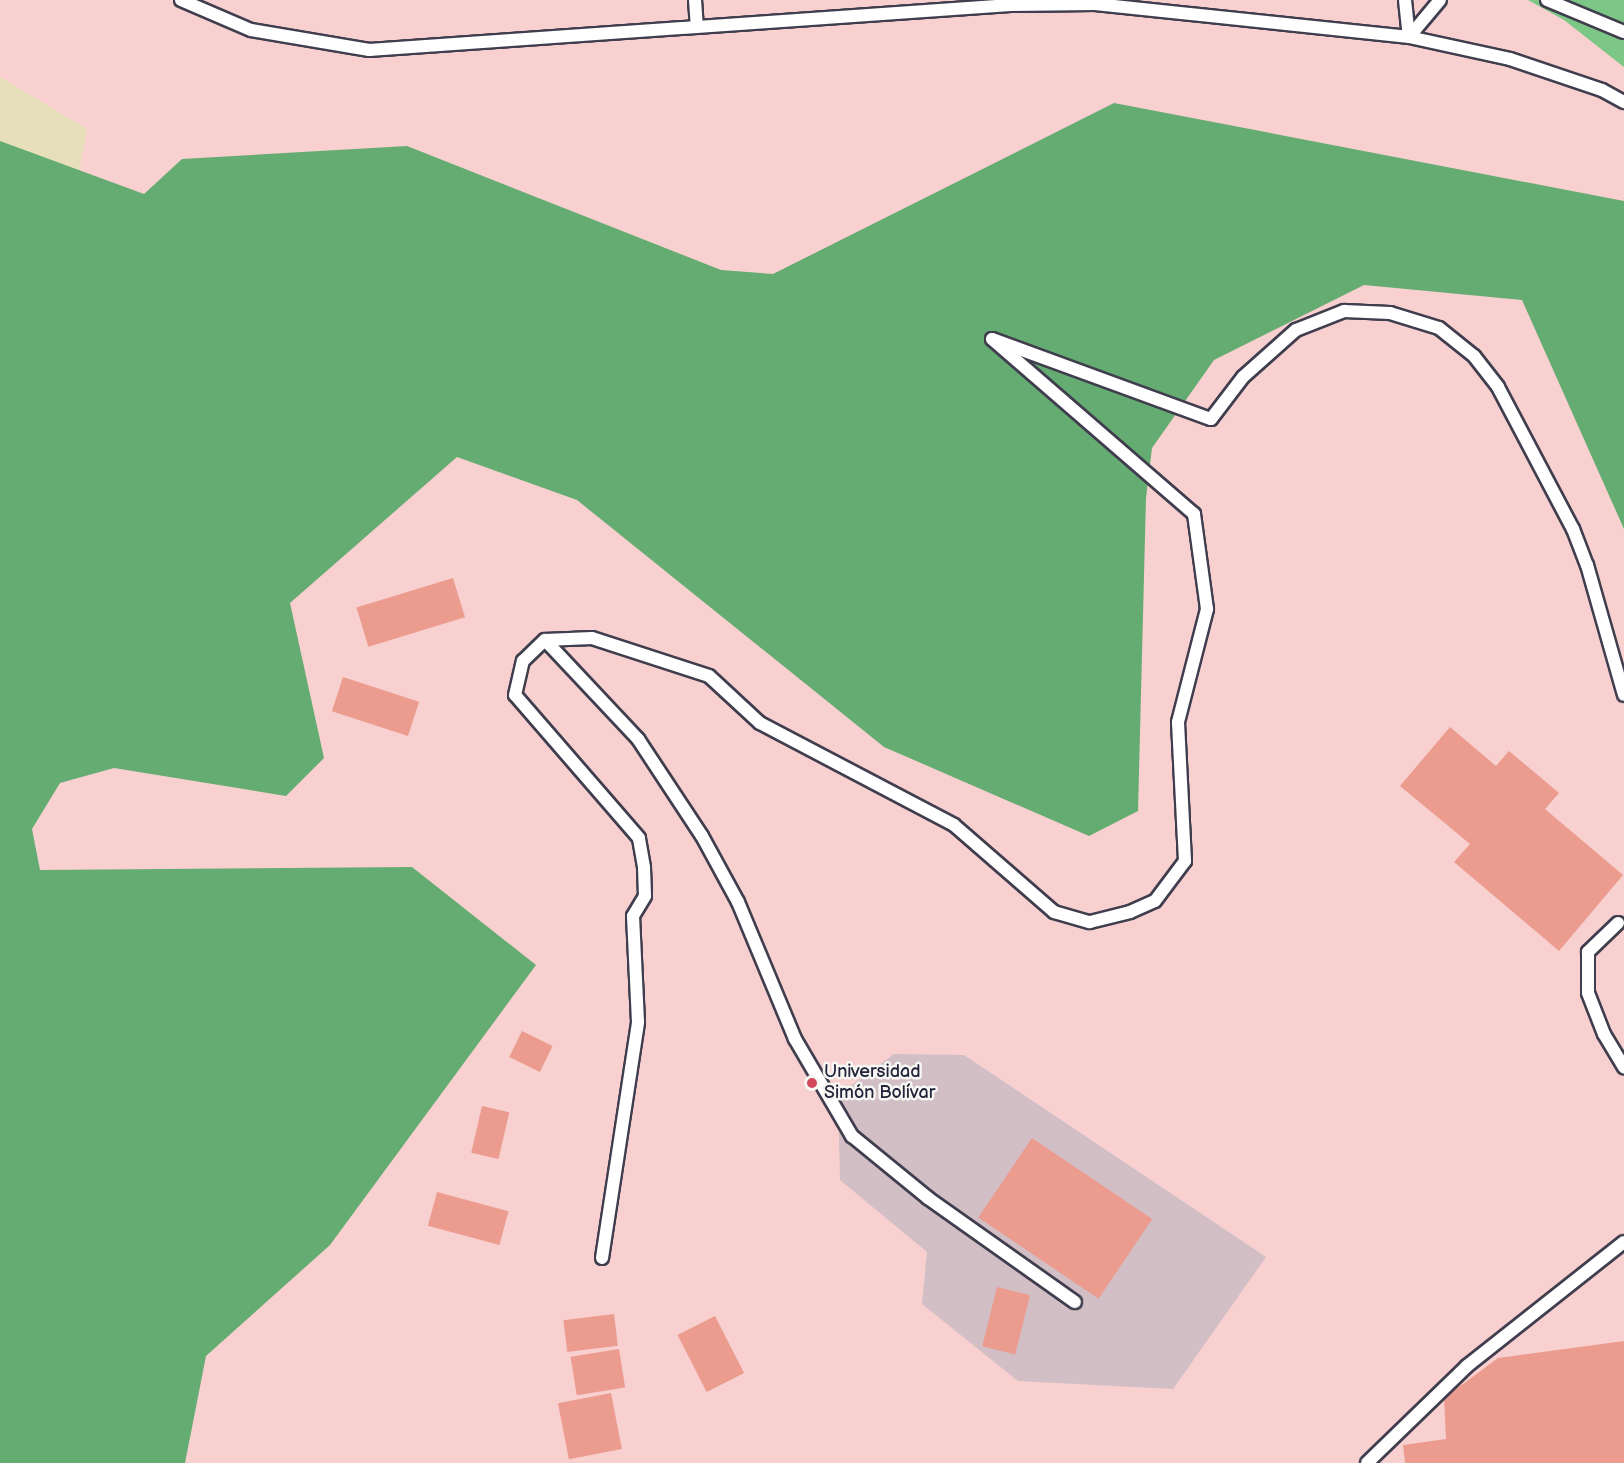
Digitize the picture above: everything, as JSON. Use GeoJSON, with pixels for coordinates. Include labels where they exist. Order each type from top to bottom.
{"type":"FeatureCollection","features":[{"type":"Feature","properties":{"kind":"lane"},"geometry":{"type":"LineString","coordinates":[[181,0],[251,30],[369,50],[1010,5],[1095,4],[1409,37],[1510,59],[1602,90],[1624,102]]}},
{"type":"Feature","properties":{"kind":"lane"},"geometry":{"type":"LineString","coordinates":[[694,0],[697,26]]}},
{"type":"Feature","properties":{"kind":"lane"},"geometry":{"type":"LineString","coordinates":[[1405,0],[1409,37]]}},
{"type":"Feature","properties":{"kind":"lane"},"geometry":{"type":"LineString","coordinates":[[1409,37],[1440,0]]}},
{"type":"Feature","properties":{"kind":"lane"},"geometry":{"type":"LineString","coordinates":[[1547,0],[1624,32]]}},
{"type":"Feature","properties":{"kind":"lane"},"geometry":{"type":"LineString","coordinates":[[602,1258],[638,1022],[633,916],[645,896],[644,867],[639,838],[514,695],[523,661],[545,640],[592,638],[709,676],[760,723],[954,825],[1054,912],[1090,922],[1130,912],[1155,901],[1185,861],[1178,722],[1208,609],[1194,514],[992,339],[1211,419],[1243,377],[1296,330],[1344,311],[1390,313],[1439,328],[1474,356],[1498,387],[1573,529],[1587,565],[1624,695]]}},
{"type":"Feature","properties":{"kind":"lane"},"geometry":{"type":"LineString","coordinates":[[545,640],[638,739],[702,836],[738,902],[795,1039],[852,1136],[928,1198],[1075,1302]]}},
{"type":"Feature","properties":{"kind":"lane"},"geometry":{"type":"LineString","coordinates":[[1618,923],[1588,952],[1588,993],[1604,1035],[1624,1067]]}},
{"type":"Feature","properties":{"kind":"lane"},"geometry":{"type":"LineString","coordinates":[[1367,1463],[1467,1366],[1624,1242]]}},
{"type":"Feature","properties":{"kind":"shaded area","name":"Universidad Simón Bolívar"},"geometry":{"type":"Polygon","coordinates":[[[0,0],[1624,0],[1624,1463],[0,1463],[54,307],[87,129],[0,77],[0,0]]]}},
{"type":"Feature","properties":{"kind":"shaded area"},"geometry":{"type":"Polygon","coordinates":[[[894,1054],[964,1055],[1266,1257],[1173,1389],[1018,1381],[922,1304],[927,1252],[840,1180],[838,1095],[894,1054]]]}},
{"type":"Feature","properties":{"kind":"green space"},"geometry":{"type":"Polygon","coordinates":[[[1528,0],[1624,0],[1624,67],[1564,20],[1528,0]]]}},
{"type":"Feature","properties":{"kind":"green space"},"geometry":{"type":"Polygon","coordinates":[[[1114,103],[1624,201],[1624,529],[1522,300],[1364,285],[1214,360],[1152,448],[1146,498],[1138,811],[1089,836],[884,747],[577,500],[457,457],[290,603],[324,758],[286,796],[114,768],[60,783],[32,829],[40,870],[412,867],[536,965],[330,1245],[206,1356],[185,1463],[0,1463],[0,141],[144,194],[182,159],[407,146],[721,270],[773,274],[1114,103]]]}},
{"type":"Feature","properties":{"kind":"building"},"geometry":{"type":"Polygon","coordinates":[[[453,578],[465,617],[368,647],[356,608],[453,578]]]}},
{"type":"Feature","properties":{"kind":"building"},"geometry":{"type":"Polygon","coordinates":[[[343,677],[419,702],[408,736],[332,711],[343,677]]]}},
{"type":"Feature","properties":{"kind":"building"},"geometry":{"type":"Polygon","coordinates":[[[1450,727],[1496,766],[1509,751],[1559,793],[1545,809],[1623,875],[1559,951],[1454,862],[1470,844],[1400,786],[1450,727]]]}},
{"type":"Feature","properties":{"kind":"building"},"geometry":{"type":"Polygon","coordinates":[[[522,1031],[553,1046],[540,1072],[509,1057],[522,1031]]]}},
{"type":"Feature","properties":{"kind":"building"},"geometry":{"type":"Polygon","coordinates":[[[482,1106],[509,1112],[498,1159],[471,1153],[482,1106]]]}},
{"type":"Feature","properties":{"kind":"building"},"geometry":{"type":"Polygon","coordinates":[[[1032,1138],[1152,1219],[1099,1299],[978,1218],[1032,1138]]]}},
{"type":"Feature","properties":{"kind":"building"},"geometry":{"type":"Polygon","coordinates":[[[437,1192],[508,1211],[499,1245],[428,1226],[437,1192]]]}},
{"type":"Feature","properties":{"kind":"building"},"geometry":{"type":"Polygon","coordinates":[[[997,1287],[1030,1295],[1015,1354],[982,1346],[997,1287]]]}},
{"type":"Feature","properties":{"kind":"building"},"geometry":{"type":"Polygon","coordinates":[[[614,1314],[618,1346],[567,1352],[563,1320],[614,1314]]]}},
{"type":"Feature","properties":{"kind":"building"},"geometry":{"type":"Polygon","coordinates":[[[715,1316],[744,1373],[707,1392],[678,1335],[715,1316]]]}},
{"type":"Feature","properties":{"kind":"building"},"geometry":{"type":"Polygon","coordinates":[[[1624,1341],[1624,1463],[1405,1463],[1403,1445],[1446,1439],[1444,1398],[1498,1358],[1624,1341]]]}},
{"type":"Feature","properties":{"kind":"building"},"geometry":{"type":"Polygon","coordinates":[[[619,1349],[625,1388],[577,1395],[571,1357],[619,1349]]]}},
{"type":"Feature","properties":{"kind":"building"},"geometry":{"type":"Polygon","coordinates":[[[611,1393],[622,1449],[569,1459],[558,1403],[611,1393]]]}},
{"type":"Feature","properties":{"kind":"place","name":"Universidad Simón Bolívar"},"geometry":{"type":"Point","coordinates":[812,1083]}}]}
